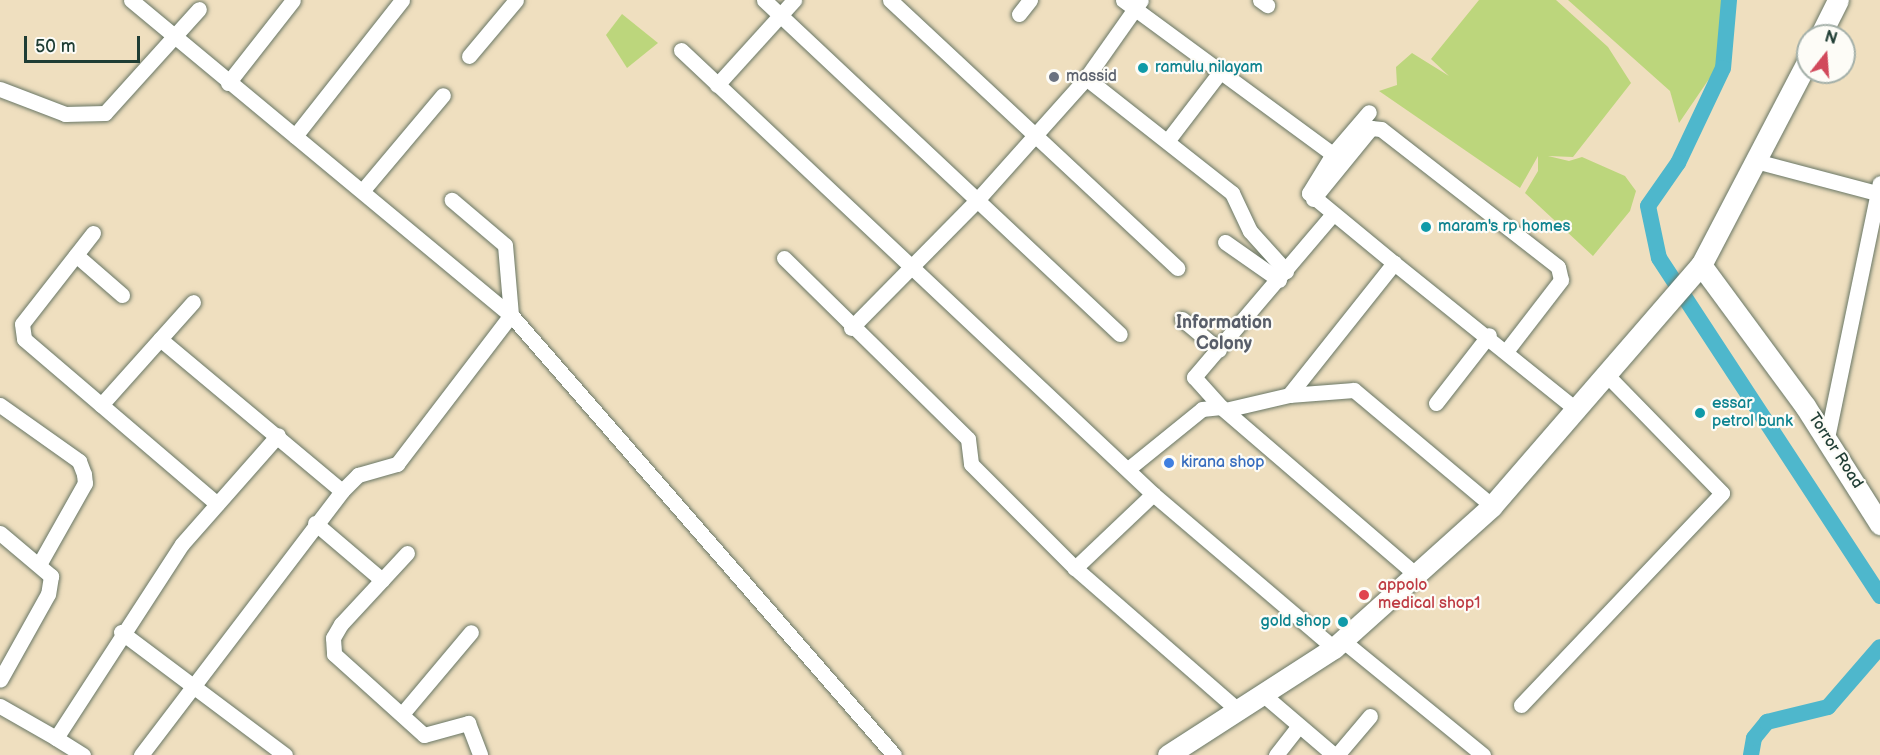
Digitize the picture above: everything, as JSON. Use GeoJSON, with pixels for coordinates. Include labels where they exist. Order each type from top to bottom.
{"type":"FeatureCollection","features":[{"type":"Feature","properties":{"kind":"street"},"geometry":{"type":"LineString","coordinates":[[131,0],[228,84],[363,190],[511,315],[894,755]]}},
{"type":"Feature","properties":{"kind":"street"},"geometry":{"type":"LineString","coordinates":[[228,84],[293,0]]}},
{"type":"Feature","properties":{"kind":"street"},"geometry":{"type":"LineString","coordinates":[[296,136],[402,0]]}},
{"type":"Feature","properties":{"kind":"street"},"geometry":{"type":"LineString","coordinates":[[469,56],[516,0]]}},
{"type":"Feature","properties":{"kind":"street"},"geometry":{"type":"LineString","coordinates":[[764,0],[1120,334]]}},
{"type":"Feature","properties":{"kind":"street"},"geometry":{"type":"LineString","coordinates":[[717,85],[794,0]]}},
{"type":"Feature","properties":{"kind":"street"},"geometry":{"type":"LineString","coordinates":[[1019,14],[1030,0]]}},
{"type":"Feature","properties":{"kind":"street"},"geometry":{"type":"LineString","coordinates":[[1826,24],[1838,0]]}},
{"type":"Feature","properties":{"kind":"street"},"geometry":{"type":"LineString","coordinates":[[898,3],[1177,268]]}},
{"type":"Feature","properties":{"kind":"street"},"geometry":{"type":"LineString","coordinates":[[851,328],[978,199],[1032,132],[1086,78],[1133,3],[1220,72],[1333,154]]}},
{"type":"Feature","properties":{"kind":"street"},"geometry":{"type":"LineString","coordinates":[[0,89],[65,114],[105,113],[199,9]]}},
{"type":"Feature","properties":{"kind":"street"},"geometry":{"type":"LineString","coordinates":[[681,50],[914,265],[1153,494],[1338,644],[1483,755]]}},
{"type":"Feature","properties":{"kind":"street"},"geometry":{"type":"LineString","coordinates":[[1168,140],[1220,72]]}},
{"type":"Feature","properties":{"kind":"street"},"geometry":{"type":"LineString","coordinates":[[1086,78],[1168,140],[1232,193],[1250,231],[1283,275]]}},
{"type":"Feature","properties":{"kind":"street"},"geometry":{"type":"LineString","coordinates":[[1176,753],[1239,711],[1266,697],[1338,644],[1492,506],[1701,265],[1759,162],[1796,84]]}},
{"type":"Feature","properties":{"kind":"street"},"geometry":{"type":"LineString","coordinates":[[363,190],[442,95]]}},
{"type":"Feature","properties":{"kind":"street"},"geometry":{"type":"LineString","coordinates":[[1369,111],[1310,184],[1312,199],[1508,350],[1577,410]]}},
{"type":"Feature","properties":{"kind":"street"},"geometry":{"type":"LineString","coordinates":[[1312,199],[1371,128],[1381,129],[1558,267],[1561,280],[1508,350]]}},
{"type":"Feature","properties":{"kind":"street"},"geometry":{"type":"LineString","coordinates":[[1759,162],[1879,190],[1827,438]]}},
{"type":"Feature","properties":{"kind":"street"},"geometry":{"type":"LineString","coordinates":[[141,755],[191,684],[315,523],[358,475],[397,464],[511,315],[505,245],[452,200]]}},
{"type":"Feature","properties":{"kind":"street"},"geometry":{"type":"LineString","coordinates":[[1332,215],[1220,350],[1194,376],[1223,409],[1415,574]]}},
{"type":"Feature","properties":{"kind":"street"},"geometry":{"type":"LineString","coordinates":[[93,233],[22,324],[24,339],[217,504]]}},
{"type":"Feature","properties":{"kind":"street"},"geometry":{"type":"LineString","coordinates":[[1225,242],[1283,275]]}},
{"type":"Feature","properties":{"kind":"street"},"geometry":{"type":"LineString","coordinates":[[76,255],[122,295]]}},
{"type":"Feature","properties":{"kind":"street"},"geometry":{"type":"LineString","coordinates":[[783,258],[851,328],[968,440],[971,464],[1075,568],[1239,711]]}},
{"type":"Feature","properties":{"kind":"street"},"geometry":{"type":"LineString","coordinates":[[1289,395],[1394,263]]}},
{"type":"Feature","properties":{"kind":"street","name":"Torror Road"},"geometry":{"type":"LineString","coordinates":[[1701,265],[1827,438],[1880,524]]}},
{"type":"Feature","properties":{"kind":"street"},"geometry":{"type":"LineString","coordinates":[[101,405],[192,302]]}},
{"type":"Feature","properties":{"kind":"street"},"geometry":{"type":"LineString","coordinates":[[1182,319],[1220,350]]}},
{"type":"Feature","properties":{"kind":"street"},"geometry":{"type":"LineString","coordinates":[[1436,403],[1489,335]]}},
{"type":"Feature","properties":{"kind":"street"},"geometry":{"type":"LineString","coordinates":[[160,339],[278,435],[342,491]]}},
{"type":"Feature","properties":{"kind":"street"},"geometry":{"type":"LineString","coordinates":[[1521,705],[1722,493],[1606,374]]}},
{"type":"Feature","properties":{"kind":"street"},"geometry":{"type":"LineString","coordinates":[[1128,469],[1202,409],[1223,409],[1289,395],[1354,390],[1492,506]]}},
{"type":"Feature","properties":{"kind":"street"},"geometry":{"type":"LineString","coordinates":[[0,405],[79,461],[84,474],[85,483],[40,563]]}},
{"type":"Feature","properties":{"kind":"street"},"geometry":{"type":"LineString","coordinates":[[56,738],[121,632],[217,504],[278,435]]}},
{"type":"Feature","properties":{"kind":"street"},"geometry":{"type":"LineString","coordinates":[[1075,568],[1153,494]]}},
{"type":"Feature","properties":{"kind":"street"},"geometry":{"type":"LineString","coordinates":[[315,523],[382,580]]}},
{"type":"Feature","properties":{"kind":"street"},"geometry":{"type":"LineString","coordinates":[[0,533],[40,563],[51,576],[48,594],[0,680]]}},
{"type":"Feature","properties":{"kind":"street"},"geometry":{"type":"LineString","coordinates":[[407,553],[341,624],[333,638],[334,654],[428,737],[457,722],[468,723],[480,755]]}},
{"type":"Feature","properties":{"kind":"street"},"geometry":{"type":"LineString","coordinates":[[121,632],[191,684],[264,749],[285,755]]}},
{"type":"Feature","properties":{"kind":"street"},"geometry":{"type":"LineString","coordinates":[[402,714],[471,632]]}},
{"type":"Feature","properties":{"kind":"street"},"geometry":{"type":"LineString","coordinates":[[1266,697],[1335,755],[1370,717]]}},
{"type":"Feature","properties":{"kind":"street"},"geometry":{"type":"LineString","coordinates":[[0,706],[83,755]]}},
{"type":"Feature","properties":{"kind":"street"},"geometry":{"type":"LineString","coordinates":[[1276,755],[1299,726]]}},
{"type":"Feature","properties":{"kind":"green space"},"geometry":{"type":"Polygon","coordinates":[[[1479,0],[1556,0],[1608,47],[1631,83],[1573,157],[1548,156],[1569,161],[1582,157],[1625,176],[1636,191],[1630,211],[1593,256],[1525,193],[1538,171],[1538,156],[1520,188],[1379,91],[1397,85],[1396,67],[1412,53],[1449,76],[1431,59],[1479,0]]]}},
{"type":"Feature","properties":{"kind":"green space"},"geometry":{"type":"Polygon","coordinates":[[[1568,0],[1726,0],[1724,57],[1679,123],[1670,91],[1568,0]]]}},
{"type":"Feature","properties":{"kind":"green space"},"geometry":{"type":"Polygon","coordinates":[[[622,14],[658,43],[627,68],[606,35],[622,14]]]}},
{"type":"Feature","properties":{"kind":"waterway"},"geometry":{"type":"LineString","coordinates":[[1729,0],[1723,68],[1678,163],[1648,206],[1659,258],[1880,596]]}},
{"type":"Feature","properties":{"kind":"waterway"},"geometry":{"type":"LineString","coordinates":[[1751,755],[1754,738],[1767,722],[1828,707],[1880,647]]}},
{"type":"Feature","properties":{"kind":"place","name":"ramulu nilayam"},"geometry":{"type":"Point","coordinates":[1143,68]}},
{"type":"Feature","properties":{"kind":"place","name":"massid"},"geometry":{"type":"Point","coordinates":[1054,77]}},
{"type":"Feature","properties":{"kind":"place","name":"maram's rp homes"},"geometry":{"type":"Point","coordinates":[1426,227]}},
{"type":"Feature","properties":{"kind":"place","name":"essar petrol bunk"},"geometry":{"type":"Point","coordinates":[1700,413]}},
{"type":"Feature","properties":{"kind":"place","name":"kirana shop"},"geometry":{"type":"Point","coordinates":[1169,463]}},
{"type":"Feature","properties":{"kind":"place","name":"appolo medical shop1"},"geometry":{"type":"Point","coordinates":[1364,595]}},
{"type":"Feature","properties":{"kind":"place","name":"gold shop"},"geometry":{"type":"Point","coordinates":[1343,622]}},
{"type":"Feature","properties":{"kind":"district","name":"Information Colony"},"geometry":{"type":"Point","coordinates":[1224,334]}}]}
